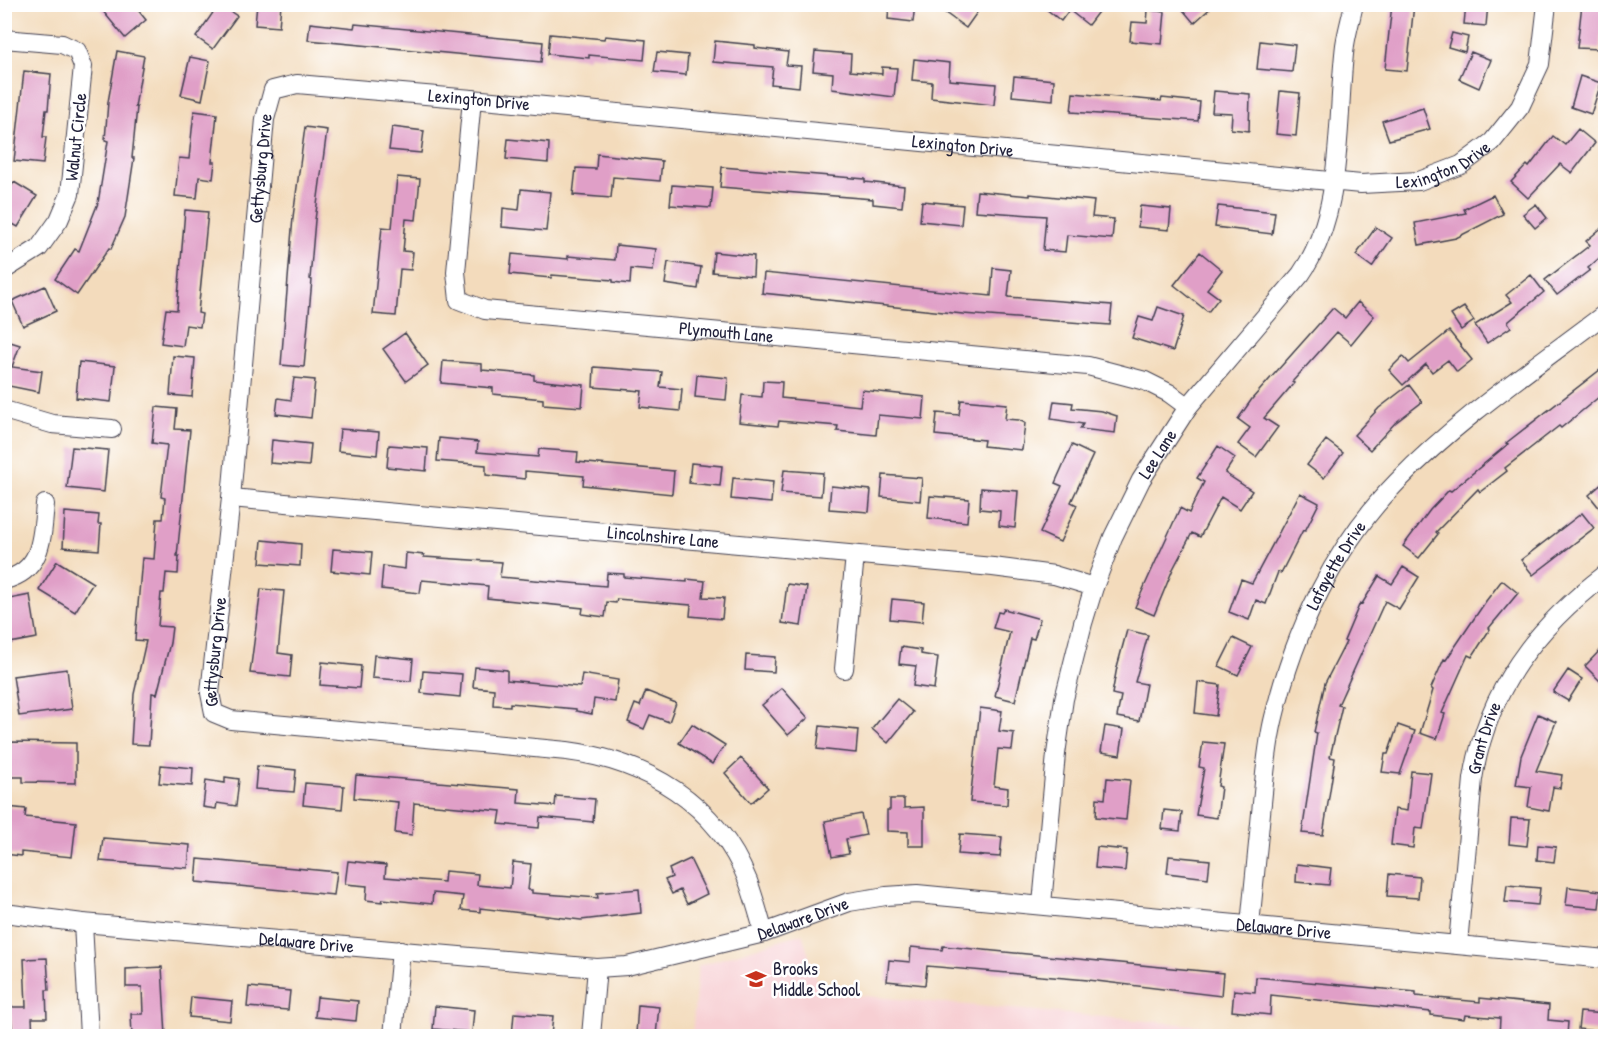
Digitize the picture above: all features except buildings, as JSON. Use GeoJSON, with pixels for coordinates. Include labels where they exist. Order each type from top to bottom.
{"type":"FeatureCollection","features":[{"type":"Feature","properties":{"kind":"street","name":"Lee Lane"},"geometry":{"type":"LineString","coordinates":[[1344,4],[1346,44]]}},
{"type":"Feature","properties":{"kind":"street","name":"Lee Lane"},"geometry":{"type":"LineString","coordinates":[[1042,904],[1059,726],[1073,659],[1094,587],[1127,506],[1153,460],[1188,407],[1309,263],[1327,220],[1334,181],[1346,44],[1354,4]]}},
{"type":"Feature","properties":{"kind":"street","name":"Lexington Drive"},"geometry":{"type":"LineString","coordinates":[[273,90],[297,84],[1361,184],[1419,181],[1461,165],[1492,142],[1520,107],[1540,64],[1547,4]]}},
{"type":"Feature","properties":{"kind":"street","name":"Walnut Circle"},"geometry":{"type":"LineString","coordinates":[[4,39],[62,44],[77,51],[83,66],[70,194],[59,220],[39,248],[4,270]]}},
{"type":"Feature","properties":{"kind":"street","name":"Gettysburg Drive"},"geometry":{"type":"LineString","coordinates":[[273,90],[265,119],[231,498],[210,693],[214,713],[231,720],[567,750],[613,759],[636,768],[681,793],[717,829],[747,880],[764,933]]}},
{"type":"Feature","properties":{"kind":"street","name":"Plymouth Lane"},"geometry":{"type":"LineString","coordinates":[[472,99],[456,272],[459,300],[485,310],[1088,366],[1145,381],[1169,393],[1188,407]]}},
{"type":"Feature","properties":{"kind":"street","name":"Lafayette Drive"},"geometry":{"type":"LineString","coordinates":[[1250,925],[1266,758],[1273,719],[1284,679],[1304,624],[1335,564],[1380,501],[1422,457],[1605,313]]}},
{"type":"Feature","properties":{"kind":"street"},"geometry":{"type":"LineString","coordinates":[[4,410],[52,424],[112,429]]}},
{"type":"Feature","properties":{"kind":"street","name":"Lincolnshire Lane"},"geometry":{"type":"LineString","coordinates":[[231,498],[1026,571],[1054,575],[1094,587]]}},
{"type":"Feature","properties":{"kind":"street"},"geometry":{"type":"LineString","coordinates":[[4,580],[12,578],[32,564],[40,546],[45,504]]}},
{"type":"Feature","properties":{"kind":"street"},"geometry":{"type":"LineString","coordinates":[[844,669],[855,555]]}},
{"type":"Feature","properties":{"kind":"street","name":"Grant Drive"},"geometry":{"type":"LineString","coordinates":[[1458,944],[1473,779],[1489,720],[1510,676],[1546,625],[1605,574]]}},
{"type":"Feature","properties":{"kind":"street","name":"Delaware Drive"},"geometry":{"type":"LineString","coordinates":[[4,913],[83,923],[597,968],[627,966],[764,933],[849,902],[917,894],[1042,904],[1605,960]]}},
{"type":"Feature","properties":{"kind":"street"},"geometry":{"type":"LineString","coordinates":[[83,923],[89,1036]]}},
{"type":"Feature","properties":{"kind":"street"},"geometry":{"type":"LineString","coordinates":[[393,1036],[401,950]]}},
{"type":"Feature","properties":{"kind":"street"},"geometry":{"type":"LineString","coordinates":[[591,1036],[597,968]]}},
{"type":"Feature","properties":{"kind":"shaded area","name":"Brooks Middle School"},"geometry":{"type":"Polygon","coordinates":[[[802,933],[820,992],[1318,1036],[692,1036],[698,966],[802,933]]]}},
{"type":"Feature","properties":{"kind":"place","name":"Brooks Middle School"},"geometry":{"type":"Point","coordinates":[756,979]}}]}
